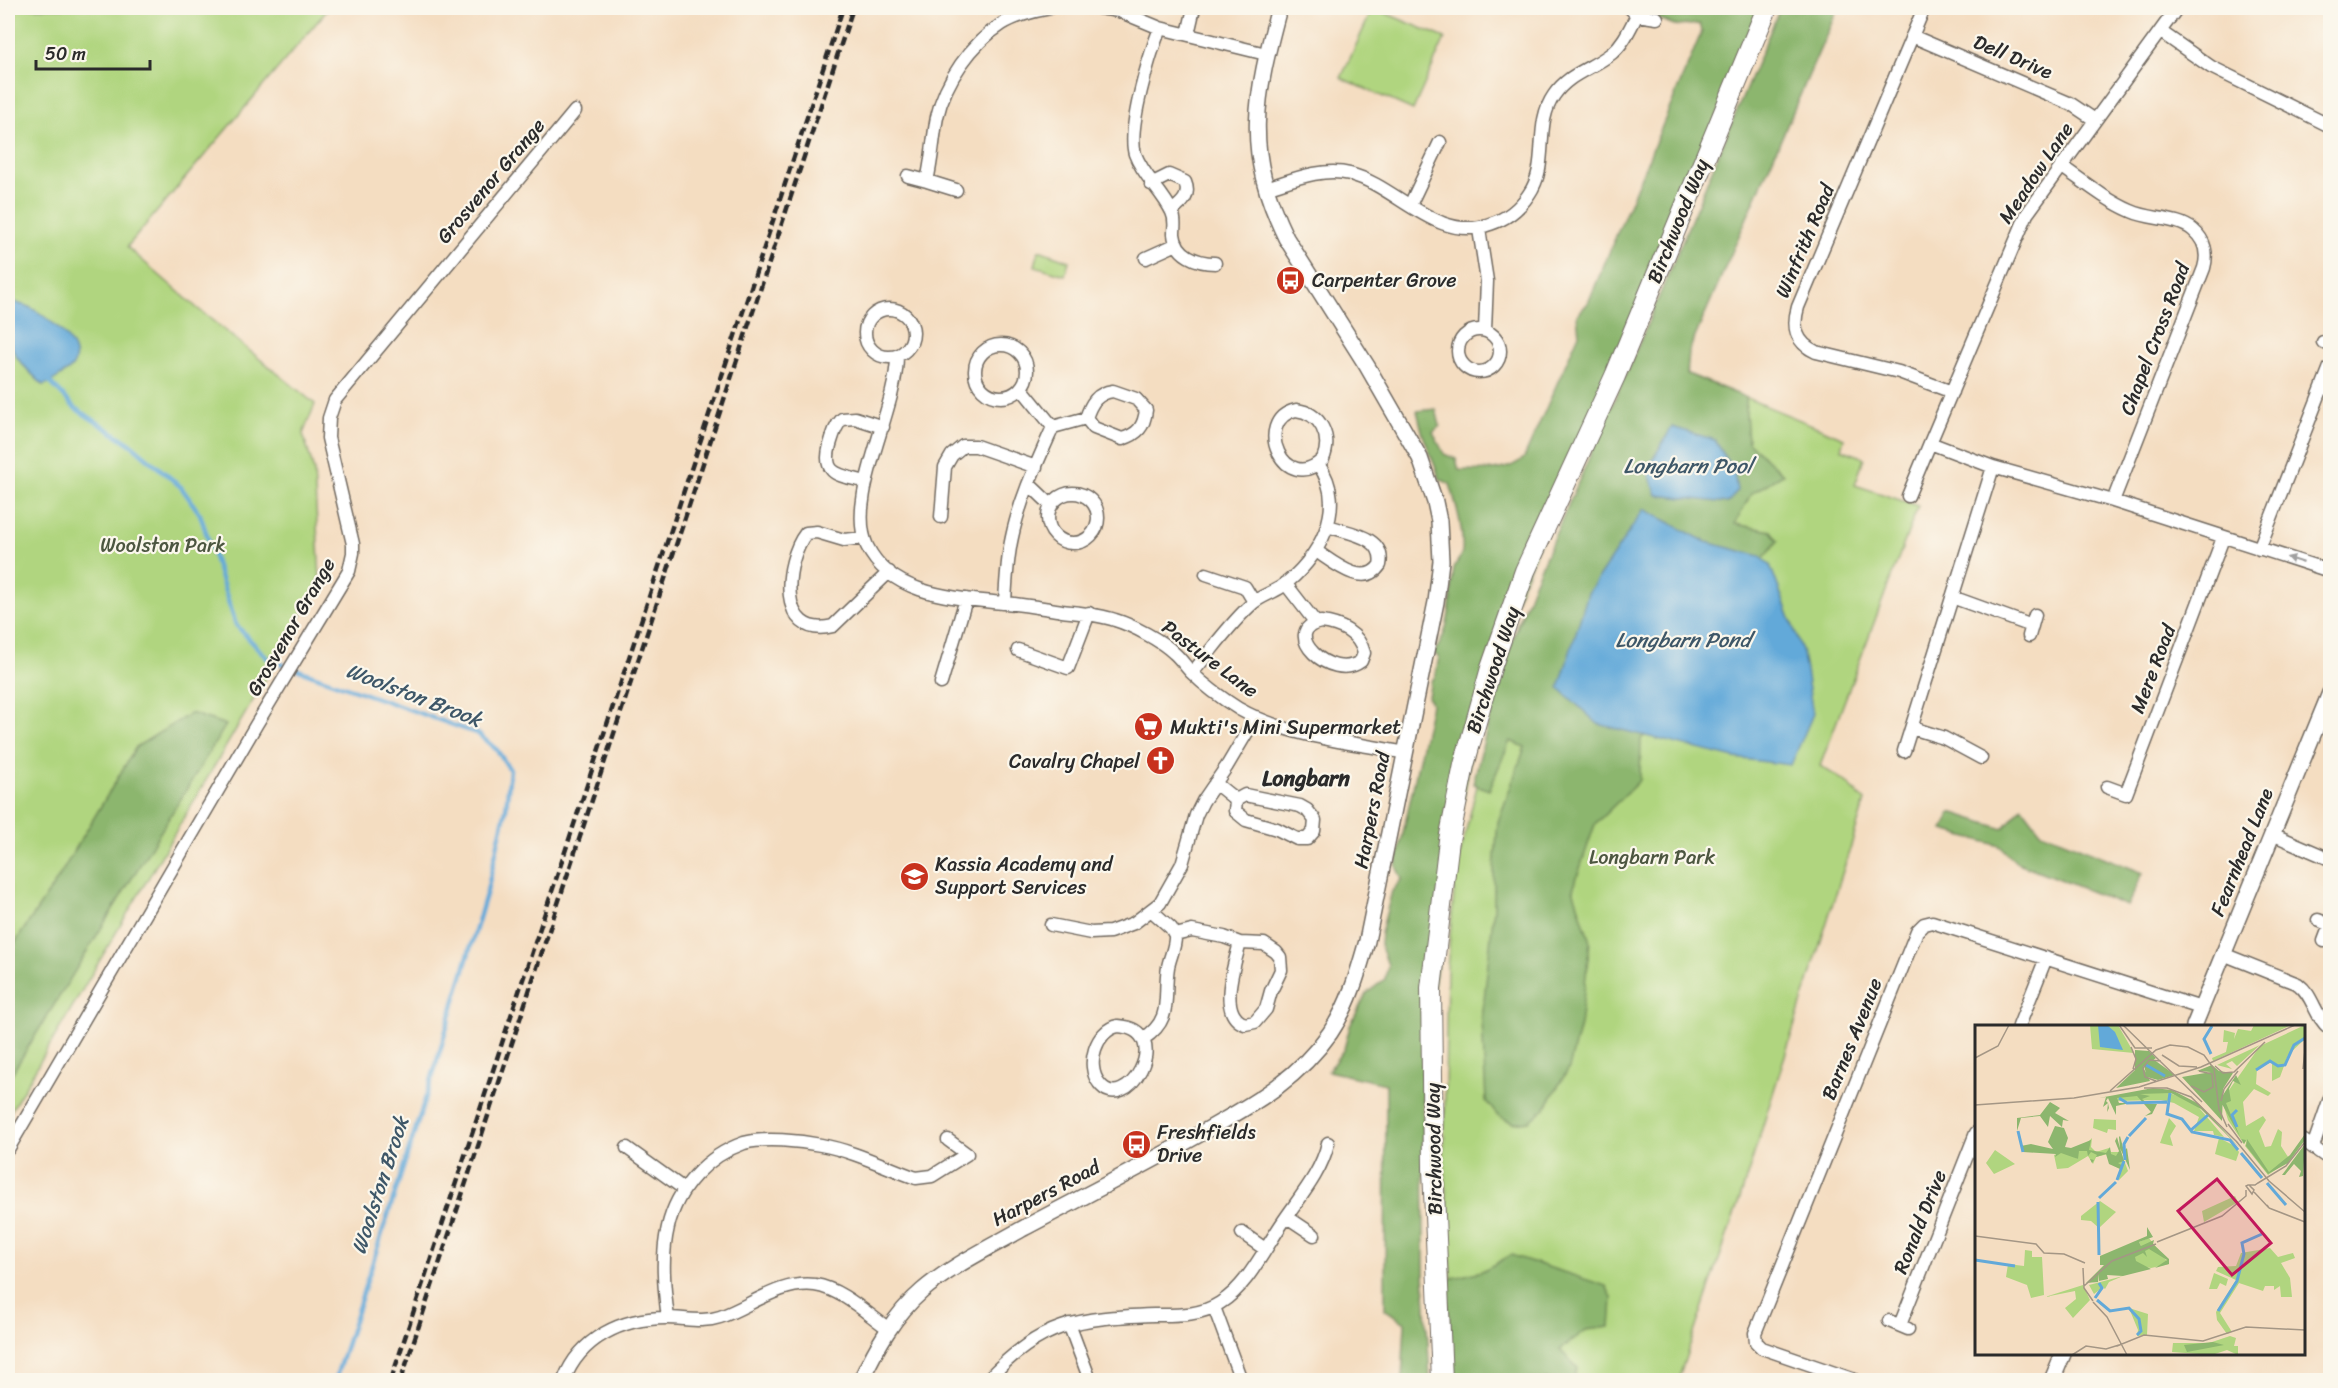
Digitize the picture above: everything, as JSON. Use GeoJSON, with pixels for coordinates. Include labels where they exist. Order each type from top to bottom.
{"type":"FeatureCollection","features":[{"type":"Feature","properties":{"kind":"main road","name":"Birchwood Way"},"geometry":{"type":"LineString","coordinates":[[1442,1380],[1433,1168],[1431,988],[1449,840],[1464,765],[1491,668],[1525,571],[1615,376],[1767,8]]}},
{"type":"Feature","properties":{"kind":"street"},"geometry":{"type":"LineString","coordinates":[[927,181],[938,115],[947,89],[962,63],[978,44],[1002,24],[1029,10],[1050,8]]}},
{"type":"Feature","properties":{"kind":"street"},"geometry":{"type":"LineString","coordinates":[[1099,8],[1119,11],[1160,28],[1266,54]]}},
{"type":"Feature","properties":{"kind":"street"},"geometry":{"type":"LineString","coordinates":[[1188,34],[1194,8]]}},
{"type":"Feature","properties":{"kind":"street","name":"Harpers Road"},"geometry":{"type":"LineString","coordinates":[[861,1380],[889,1329],[922,1291],[985,1250],[1267,1096],[1291,1077],[1311,1056],[1335,1024],[1355,981],[1367,940],[1436,602],[1439,571],[1439,521],[1435,502],[1419,458],[1407,433],[1286,238],[1266,188],[1259,162],[1256,124],[1258,94],[1279,8]]}},
{"type":"Feature","properties":{"kind":"street","name":"Winfrith Road"},"geometry":{"type":"LineString","coordinates":[[1924,8],[1798,307],[1795,330],[1804,345],[1816,352],[1899,372],[1952,392]]}},
{"type":"Feature","properties":{"kind":"street","name":"Meadow Lane"},"geometry":{"type":"LineString","coordinates":[[1908,496],[2022,223],[2177,8]]}},
{"type":"Feature","properties":{"kind":"street"},"geometry":{"type":"LineString","coordinates":[[1266,188],[1320,173],[1336,172],[1364,180],[1434,220],[1453,227],[1479,229],[1501,220],[1518,208],[1538,179],[1543,120],[1550,100],[1563,83],[1575,73],[1614,52],[1625,38],[1634,11],[1657,18]]}},
{"type":"Feature","properties":{"kind":"street"},"geometry":{"type":"LineString","coordinates":[[1160,28],[1149,58],[1134,134],[1134,152],[1151,184],[1172,211],[1176,244],[1194,260],[1215,263]]}},
{"type":"Feature","properties":{"kind":"street"},"geometry":{"type":"LineString","coordinates":[[2161,32],[2211,67],[2331,126]]}},
{"type":"Feature","properties":{"kind":"street","name":"Dell Drive"},"geometry":{"type":"LineString","coordinates":[[1912,36],[2071,104],[2095,120]]}},
{"type":"Feature","properties":{"kind":"street","name":"Grosvenor Grange"},"geometry":{"type":"LineString","coordinates":[[8,1149],[349,571],[352,560],[350,527],[328,438],[328,418],[336,400],[575,111]]}},
{"type":"Feature","properties":{"kind":"street"},"geometry":{"type":"LineString","coordinates":[[1410,205],[1440,142]]}},
{"type":"Feature","properties":{"kind":"street","name":"Chapel Cross Road"},"geometry":{"type":"LineString","coordinates":[[2061,166],[2102,195],[2133,212],[2191,228],[2201,239],[2206,252],[2204,268],[2114,501]]}},
{"type":"Feature","properties":{"kind":"street"},"geometry":{"type":"LineString","coordinates":[[1151,184],[1169,175],[1185,182],[1188,189],[1186,197],[1172,211]]}},
{"type":"Feature","properties":{"kind":"street"},"geometry":{"type":"LineString","coordinates":[[908,176],[956,190]]}},
{"type":"Feature","properties":{"kind":"street"},"geometry":{"type":"LineString","coordinates":[[1479,229],[1487,281],[1485,330]]}},
{"type":"Feature","properties":{"kind":"street"},"geometry":{"type":"LineString","coordinates":[[1146,258],[1176,244]]}},
{"type":"Feature","properties":{"kind":"street"},"geometry":{"type":"LineString","coordinates":[[995,346],[1011,348],[1018,352],[1027,366],[1028,374],[1022,390],[999,397],[983,390],[978,383],[974,369],[978,356],[995,346]]}},
{"type":"Feature","properties":{"kind":"street"},"geometry":{"type":"LineString","coordinates":[[889,572],[833,626],[814,626],[803,621],[795,614],[789,598],[789,580],[799,545],[806,533],[818,532],[844,540],[864,537],[863,507],[866,482],[896,380],[897,356]]}},
{"type":"Feature","properties":{"kind":"street"},"geometry":{"type":"LineString","coordinates":[[2259,549],[2331,367]]}},
{"type":"Feature","properties":{"kind":"street"},"geometry":{"type":"LineString","coordinates":[[1022,390],[1053,427]]}},
{"type":"Feature","properties":{"kind":"street"},"geometry":{"type":"LineString","coordinates":[[1113,391],[1136,399],[1146,410],[1145,422],[1140,430],[1122,439],[1094,428],[1086,418],[1090,406],[1104,392],[1113,391]]}},
{"type":"Feature","properties":{"kind":"street"},"geometry":{"type":"LineString","coordinates":[[1296,410],[1308,412],[1321,424],[1326,446],[1323,459],[1318,464],[1308,469],[1295,468],[1283,461],[1279,455],[1275,432],[1280,420],[1287,413],[1296,410]]}},
{"type":"Feature","properties":{"kind":"street"},"geometry":{"type":"LineString","coordinates":[[866,482],[836,473],[830,468],[826,458],[836,426],[842,419],[855,418],[883,427]]}},
{"type":"Feature","properties":{"kind":"street"},"geometry":{"type":"LineString","coordinates":[[1053,427],[1086,418]]}},
{"type":"Feature","properties":{"kind":"street"},"geometry":{"type":"LineString","coordinates":[[1005,603],[1012,535],[1035,467],[1053,427]]}},
{"type":"Feature","properties":{"kind":"street"},"geometry":{"type":"LineString","coordinates":[[1930,443],[1993,467],[2114,501],[2331,571]]}},
{"type":"Feature","properties":{"kind":"street"},"geometry":{"type":"LineString","coordinates":[[941,517],[945,467],[952,455],[963,446],[976,446],[1035,467]]}},
{"type":"Feature","properties":{"kind":"street"},"geometry":{"type":"LineString","coordinates":[[1192,673],[1254,602],[1285,583],[1316,551],[1328,526],[1332,494],[1327,478],[1318,464]]}},
{"type":"Feature","properties":{"kind":"street"},"geometry":{"type":"LineString","coordinates":[[1905,751],[1993,467]]}},
{"type":"Feature","properties":{"kind":"street"},"geometry":{"type":"LineString","coordinates":[[1029,484],[1051,505]]}},
{"type":"Feature","properties":{"kind":"street"},"geometry":{"type":"LineString","coordinates":[[1074,493],[1090,499],[1098,514],[1099,523],[1096,531],[1085,541],[1076,544],[1060,540],[1054,535],[1048,520],[1051,505],[1057,498],[1074,493]]}},
{"type":"Feature","properties":{"kind":"street"},"geometry":{"type":"LineString","coordinates":[[1316,551],[1335,564],[1360,575],[1372,573],[1380,565],[1381,554],[1375,543],[1328,526]]}},
{"type":"Feature","properties":{"kind":"street","name":"Pasture Lane"},"geometry":{"type":"LineString","coordinates":[[864,537],[874,556],[889,572],[904,582],[931,593],[1089,614],[1116,620],[1173,652],[1192,673],[1226,701],[1256,717],[1293,730],[1406,753]]}},
{"type":"Feature","properties":{"kind":"street","name":"Mere Road"},"geometry":{"type":"LineString","coordinates":[[2107,787],[2126,794],[2223,538]]}},
{"type":"Feature","properties":{"kind":"street"},"geometry":{"type":"LineString","coordinates":[[1206,574],[1245,587],[1254,602]]}},
{"type":"Feature","properties":{"kind":"street"},"geometry":{"type":"LineString","coordinates":[[1285,583],[1316,623]]}},
{"type":"Feature","properties":{"kind":"street"},"geometry":{"type":"LineString","coordinates":[[1952,597],[2032,626]]}},
{"type":"Feature","properties":{"kind":"street"},"geometry":{"type":"LineString","coordinates":[[941,683],[966,599]]}},
{"type":"Feature","properties":{"kind":"street"},"geometry":{"type":"LineString","coordinates":[[1018,650],[1068,668],[1089,614]]}},
{"type":"Feature","properties":{"kind":"street"},"geometry":{"type":"LineString","coordinates":[[1316,623],[1328,623],[1350,632],[1363,648],[1364,657],[1361,661],[1350,666],[1336,665],[1313,654],[1304,637],[1316,623]]}},
{"type":"Feature","properties":{"kind":"street","name":"Fearnhead Lane"},"geometry":{"type":"LineString","coordinates":[[2194,1025],[2331,693]]}},
{"type":"Feature","properties":{"kind":"street"},"geometry":{"type":"LineString","coordinates":[[1051,925],[1092,933],[1110,932],[1134,923],[1152,911],[1174,879],[1189,843],[1196,815],[1256,717]]}},
{"type":"Feature","properties":{"kind":"street"},"geometry":{"type":"LineString","coordinates":[[1912,728],[1944,738],[1981,757]]}},
{"type":"Feature","properties":{"kind":"street"},"geometry":{"type":"LineString","coordinates":[[1215,783],[1236,800]]}},
{"type":"Feature","properties":{"kind":"street"},"geometry":{"type":"LineString","coordinates":[[1245,795],[1251,795],[1300,806],[1307,810],[1315,820],[1314,831],[1307,839],[1302,840],[1277,829],[1253,823],[1235,811],[1236,800],[1245,795]]}},
{"type":"Feature","properties":{"kind":"street"},"geometry":{"type":"LineString","coordinates":[[2272,834],[2331,860]]}},
{"type":"Feature","properties":{"kind":"street"},"geometry":{"type":"LineString","coordinates":[[1143,1039],[1157,1028],[1165,1011],[1168,967],[1175,935],[1171,928],[1152,911]]}},
{"type":"Feature","properties":{"kind":"street","name":"Barnes Avenue"},"geometry":{"type":"LineString","coordinates":[[1855,1380],[1762,1348],[1756,1342],[1755,1333],[1917,931],[1923,924],[1932,922],[2201,1008]]}},
{"type":"Feature","properties":{"kind":"street"},"geometry":{"type":"LineString","coordinates":[[2324,941],[2326,923]]}},
{"type":"Feature","properties":{"kind":"street"},"geometry":{"type":"LineString","coordinates":[[1175,935],[1192,931],[1224,937],[1240,943],[1264,944],[1276,952],[1281,970],[1263,1015],[1255,1022],[1245,1024],[1235,1018],[1230,1006],[1231,986],[1240,943]]}},
{"type":"Feature","properties":{"kind":"street"},"geometry":{"type":"LineString","coordinates":[[2223,954],[2298,984],[2307,992],[2320,1020],[2331,1029]]}},
{"type":"Feature","properties":{"kind":"street"},"geometry":{"type":"LineString","coordinates":[[2019,1025],[2046,958]]}},
{"type":"Feature","properties":{"kind":"street"},"geometry":{"type":"LineString","coordinates":[[1126,1026],[1143,1039],[1145,1055],[1143,1066],[1133,1083],[1120,1091],[1112,1091],[1101,1086],[1094,1074],[1094,1059],[1095,1050],[1105,1032],[1111,1027],[1126,1026]]}},
{"type":"Feature","properties":{"kind":"street"},"geometry":{"type":"LineString","coordinates":[[2325,1156],[2308,1144],[2331,1098]]}},
{"type":"Feature","properties":{"kind":"street","name":"Ronald Drive"},"geometry":{"type":"LineString","coordinates":[[1899,1325],[1975,1138]]}},
{"type":"Feature","properties":{"kind":"street"},"geometry":{"type":"LineString","coordinates":[[668,1318],[664,1289],[667,1228],[674,1207],[684,1189],[709,1162],[746,1142],[769,1141],[821,1145],[916,1178],[932,1176],[967,1154],[948,1140]]}},
{"type":"Feature","properties":{"kind":"street"},"geometry":{"type":"LineString","coordinates":[[987,1380],[1024,1346],[1046,1333],[1069,1324],[1103,1317],[1186,1314],[1214,1307],[1236,1290],[1265,1249],[1320,1167],[1328,1143]]}},
{"type":"Feature","properties":{"kind":"street"},"geometry":{"type":"LineString","coordinates":[[627,1148],[684,1189]]}},
{"type":"Feature","properties":{"kind":"street"},"geometry":{"type":"LineString","coordinates":[[1287,1217],[1314,1235]]}},
{"type":"Feature","properties":{"kind":"street"},"geometry":{"type":"LineString","coordinates":[[1242,1233],[1265,1249]]}},
{"type":"Feature","properties":{"kind":"street"},"geometry":{"type":"LineString","coordinates":[[564,1380],[573,1361],[581,1351],[606,1332],[642,1319],[668,1318],[698,1321],[718,1318],[771,1293],[802,1284],[818,1286],[834,1292],[889,1329]]}},
{"type":"Feature","properties":{"kind":"street"},"geometry":{"type":"LineString","coordinates":[[1214,1307],[1241,1380]]}},
{"type":"Feature","properties":{"kind":"street"},"geometry":{"type":"LineString","coordinates":[[1069,1324],[1090,1380]]}},
{"type":"Feature","properties":{"kind":"street"},"geometry":{"type":"LineString","coordinates":[[2052,1380],[2062,1355]]}},
{"type":"Feature","properties":{"kind":"green space","name":"Woolston Park"},"geometry":{"type":"Polygon","coordinates":[[[8,8],[329,8],[127,247],[197,308],[315,404],[303,434],[314,471],[320,580],[291,636],[8,1116],[8,8]]]}},
{"type":"Feature","properties":{"kind":"green space"},"geometry":{"type":"Polygon","coordinates":[[[1373,8],[1445,38],[1413,110],[1341,78],[1373,8]]]}},
{"type":"Feature","properties":{"kind":"green space"},"geometry":{"type":"Polygon","coordinates":[[[1638,8],[1762,8],[1483,680],[1423,1055],[1424,1272],[1430,1380],[1402,1380],[1405,1323],[1385,1309],[1386,1084],[1328,1071],[1344,1049],[1350,1026],[1366,994],[1385,979],[1388,965],[1380,944],[1381,933],[1392,891],[1402,879],[1396,866],[1431,704],[1428,696],[1439,657],[1433,653],[1444,635],[1451,601],[1454,568],[1462,552],[1461,526],[1450,484],[1440,479],[1423,435],[1417,411],[1436,409],[1440,426],[1433,432],[1444,454],[1456,459],[1459,470],[1501,469],[1524,458],[1579,334],[1577,315],[1588,303],[1702,31],[1700,24],[1677,26],[1645,14],[1638,8]]]}},
{"type":"Feature","properties":{"kind":"green space"},"geometry":{"type":"Polygon","coordinates":[[[1780,8],[1838,8],[1689,351],[1687,374],[1745,397],[1748,442],[1783,474],[1751,494],[1735,524],[1771,531],[1778,541],[1743,582],[1663,719],[1641,739],[1640,780],[1595,824],[1573,889],[1590,942],[1580,1025],[1569,1068],[1545,1108],[1529,1121],[1513,1123],[1497,1115],[1486,1101],[1482,1019],[1494,908],[1494,869],[1498,822],[1525,747],[1510,741],[1489,790],[1473,784],[1502,668],[1534,583],[1642,337],[1780,8]]]}},
{"type":"Feature","properties":{"kind":"green space"},"geometry":{"type":"Polygon","coordinates":[[[1039,250],[1069,261],[1065,275],[1035,266],[1039,250]]]}},
{"type":"Feature","properties":{"kind":"green space","name":"Longbarn Park"},"geometry":{"type":"Polygon","coordinates":[[[1637,356],[1666,365],[1844,438],[1841,449],[1864,458],[1855,485],[1918,506],[1820,766],[1846,782],[1865,801],[1743,1189],[1678,1380],[1458,1380],[1444,1155],[1447,968],[1456,871],[1517,624],[1637,356]]]}},
{"type":"Feature","properties":{"kind":"green space"},"geometry":{"type":"Polygon","coordinates":[[[191,713],[226,725],[8,1080],[8,953],[57,880],[136,747],[191,713]]]}},
{"type":"Feature","properties":{"kind":"green space"},"geometry":{"type":"Polygon","coordinates":[[[2022,807],[2041,832],[2143,873],[2127,906],[2016,862],[2000,846],[1943,830],[1951,812],[2003,829],[2022,807]]]}},
{"type":"Feature","properties":{"kind":"green space"},"geometry":{"type":"Polygon","coordinates":[[[1511,1255],[1606,1286],[1612,1298],[1610,1327],[1586,1330],[1560,1350],[1578,1368],[1573,1380],[1455,1380],[1445,1280],[1482,1271],[1511,1255]]]}},
{"type":"Feature","properties":{"kind":"water"},"geometry":{"type":"Polygon","coordinates":[[[11,301],[29,307],[58,327],[73,347],[76,357],[73,366],[48,383],[43,385],[23,365],[14,352],[8,325],[8,310],[11,301]]]}},
{"type":"Feature","properties":{"kind":"water","name":"Longbarn Pool"},"geometry":{"type":"Polygon","coordinates":[[[1672,427],[1715,440],[1734,472],[1737,491],[1728,503],[1657,495],[1647,469],[1672,427]]]}},
{"type":"Feature","properties":{"kind":"water","name":"Longbarn Pond"},"geometry":{"type":"Polygon","coordinates":[[[1644,509],[1706,542],[1760,556],[1770,565],[1803,653],[1813,714],[1791,765],[1734,758],[1598,724],[1559,688],[1588,593],[1644,509]]]}},
{"type":"Feature","properties":{"kind":"waterway","name":"Woolston Brook"},"geometry":{"type":"LineString","coordinates":[[8,293],[13,305]]}},
{"type":"Feature","properties":{"kind":"waterway","name":"Woolston Brook"},"geometry":{"type":"LineString","coordinates":[[46,378],[75,408],[132,445],[181,487],[200,514],[236,625],[268,659],[478,734],[497,750],[510,770],[506,809],[487,891],[432,1078],[335,1380]]}},
{"type":"Feature","properties":{"kind":"railway"},"geometry":{"type":"LineString","coordinates":[[391,1380],[843,8]]}},
{"type":"Feature","properties":{"kind":"railway"},"geometry":{"type":"LineString","coordinates":[[401,1380],[853,8]]}},
{"type":"Feature","properties":{"kind":"place","name":"Carpenter Grove"},"geometry":{"type":"Point","coordinates":[1291,280]}},
{"type":"Feature","properties":{"kind":"place","name":"Mukti's Mini Supermarket"},"geometry":{"type":"Point","coordinates":[1149,727]}},
{"type":"Feature","properties":{"kind":"place","name":"Cavalry Chapel"},"geometry":{"type":"Point","coordinates":[1161,761]}},
{"type":"Feature","properties":{"kind":"place","name":"Kassia Academy and Support Services"},"geometry":{"type":"Point","coordinates":[914,876]}},
{"type":"Feature","properties":{"kind":"place","name":"Freshfields Drive"},"geometry":{"type":"Point","coordinates":[1136,1144]}},
{"type":"Feature","properties":{"kind":"district","name":"Longbarn"},"geometry":{"type":"Point","coordinates":[1306,778]}}]}
